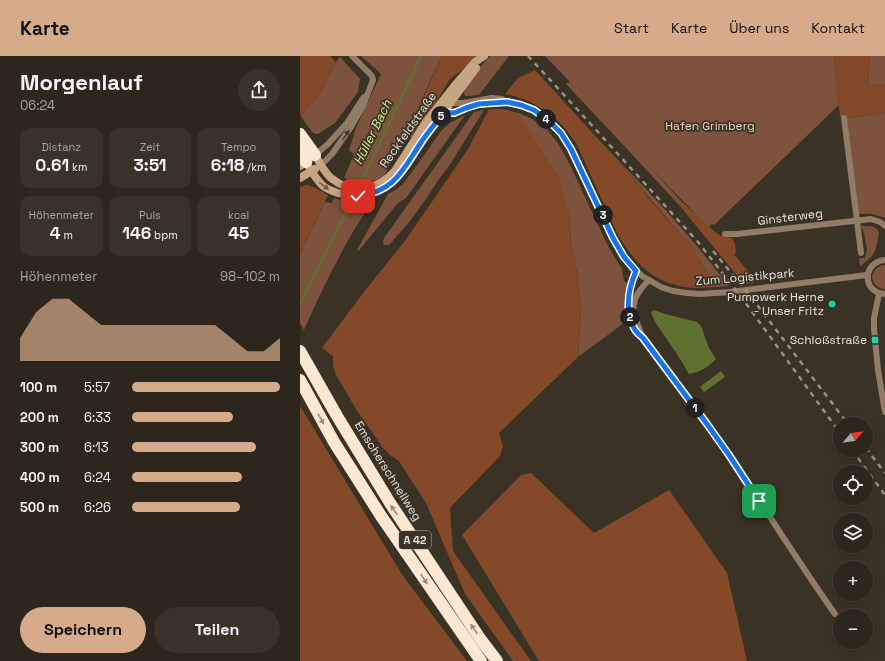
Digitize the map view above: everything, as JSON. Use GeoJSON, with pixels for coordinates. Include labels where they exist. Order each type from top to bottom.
{"type":"FeatureCollection","features":[{"type":"Feature","properties":{"kind":"highway"},"geometry":{"type":"LineString","coordinates":[[300,134],[311,164]]}},
{"type":"Feature","properties":{"kind":"highway"},"geometry":{"type":"LineString","coordinates":[[300,150],[311,164]]}},
{"type":"Feature","properties":{"kind":"highway","name":"Emscherschnellweg"},"geometry":{"type":"LineString","coordinates":[[300,351],[390,504],[481,640],[497,661]]}},
{"type":"Feature","properties":{"kind":"highway","name":"A 42"},"geometry":{"type":"LineString","coordinates":[[301,383],[334,442],[381,516],[481,661]]}},
{"type":"Feature","properties":{"kind":"street"},"geometry":{"type":"LineString","coordinates":[[311,164],[332,154],[351,128],[363,106],[373,80],[372,76],[352,56]]}},
{"type":"Feature","properties":{"kind":"street","name":"Reckfeldstraße"},"geometry":{"type":"LineString","coordinates":[[441,108],[450,103],[484,56]]}},
{"type":"Feature","properties":{"kind":"street","name":"Reckfeldstraße"},"geometry":{"type":"LineString","coordinates":[[311,164],[317,180],[328,189],[344,190],[358,196],[370,191],[374,193],[385,187],[399,175],[422,142],[456,84],[475,62],[484,56]]}},
{"type":"Feature","properties":{"kind":"street"},"geometry":{"type":"LineString","coordinates":[[300,178],[347,123],[368,92]]}},
{"type":"Feature","properties":{"kind":"street","name":"Zum Logistikpark"},"geometry":{"type":"LineString","coordinates":[[450,103],[463,103],[492,98],[502,99],[507,102]]}},
{"type":"Feature","properties":{"kind":"street","name":"Zum Logistikpark"},"geometry":{"type":"LineString","coordinates":[[441,108],[454,113],[479,104],[507,102],[534,110],[549,121],[561,133],[576,159],[619,249],[636,271],[654,283],[672,291],[701,294],[738,291],[867,275]]}},
{"type":"Feature","properties":{"kind":"street"},"geometry":{"type":"LineString","coordinates":[[844,118],[861,253]]}},
{"type":"Feature","properties":{"kind":"street","name":"Ginsterweg"},"geometry":{"type":"LineString","coordinates":[[725,234],[737,234],[871,219],[880,222],[885,226]]}},
{"type":"Feature","properties":{"kind":"street"},"geometry":{"type":"LineString","coordinates":[[885,260],[873,264],[867,275],[869,284],[875,292],[882,294],[874,318],[874,329],[878,370],[885,412]]}},
{"type":"Feature","properties":{"kind":"street"},"geometry":{"type":"LineString","coordinates":[[636,271],[629,294],[628,306],[630,317],[636,331],[643,338],[729,455],[833,611]]}},
{"type":"Feature","properties":{"kind":"street"},"geometry":{"type":"LineString","coordinates":[[643,338],[635,320],[633,304],[635,297],[649,280]]}},
{"type":"Feature","properties":{"kind":"green space"},"geometry":{"type":"Polygon","coordinates":[[[361,56],[442,56],[387,171],[382,177],[373,181],[358,181],[344,178],[354,154],[349,150],[356,128],[381,74],[361,56]]]}},
{"type":"Feature","properties":{"kind":"green space"},"geometry":{"type":"Polygon","coordinates":[[[490,56],[509,56],[479,95],[465,96],[464,92],[469,82],[490,56]]]}},
{"type":"Feature","properties":{"kind":"green space","name":"Hafen Grimberg"},"geometry":{"type":"Polygon","coordinates":[[[545,56],[834,56],[839,105],[714,225],[712,224],[708,227],[649,166],[682,202],[679,205],[566,84],[570,82],[545,56]]]}},
{"type":"Feature","properties":{"kind":"green space"},"geometry":{"type":"Polygon","coordinates":[[[870,56],[885,56],[885,84],[868,86],[870,56]]]}},
{"type":"Feature","properties":{"kind":"green space"},"geometry":{"type":"Polygon","coordinates":[[[340,57],[360,79],[358,92],[335,123],[318,134],[313,133],[301,116],[320,93],[340,57]]]}},
{"type":"Feature","properties":{"kind":"green space"},"geometry":{"type":"Polygon","coordinates":[[[502,109],[519,113],[542,125],[558,143],[609,248],[622,269],[624,281],[627,283],[624,299],[628,320],[578,357],[581,305],[571,243],[569,212],[519,115],[501,112],[502,109]]]}},
{"type":"Feature","properties":{"kind":"green space"},"geometry":{"type":"Polygon","coordinates":[[[484,110],[449,166],[410,221],[389,245],[384,245],[384,238],[474,112],[484,110]]]}},
{"type":"Feature","properties":{"kind":"green space"},"geometry":{"type":"Polygon","coordinates":[[[885,113],[885,218],[872,214],[858,213],[846,116],[849,118],[885,113]]]}},
{"type":"Feature","properties":{"kind":"green space"},"geometry":{"type":"Polygon","coordinates":[[[465,115],[406,198],[397,204],[358,251],[357,250],[388,194],[403,184],[441,131],[450,123],[465,115]]]}},
{"type":"Feature","properties":{"kind":"green space"},"geometry":{"type":"Polygon","coordinates":[[[621,163],[677,223],[729,286],[716,287],[692,247],[621,163]]]}},
{"type":"Feature","properties":{"kind":"green space"},"geometry":{"type":"Polygon","coordinates":[[[334,198],[353,201],[372,200],[320,294],[304,330],[300,323],[300,254],[325,202],[332,203],[334,198]]]}},
{"type":"Feature","properties":{"kind":"green space"},"geometry":{"type":"Polygon","coordinates":[[[861,226],[874,227],[879,233],[877,245],[872,256],[860,266],[859,258],[865,258],[867,250],[864,232],[861,226]]]}},
{"type":"Feature","properties":{"kind":"green space"},"geometry":{"type":"Polygon","coordinates":[[[885,265],[885,289],[875,285],[872,277],[875,269],[885,265]]]}},
{"type":"Feature","properties":{"kind":"shaded area"},"geometry":{"type":"Polygon","coordinates":[[[300,56],[330,56],[336,62],[320,93],[301,116],[300,113],[300,56]]]}},
{"type":"Feature","properties":{"kind":"shaded area"},"geometry":{"type":"Polygon","coordinates":[[[442,56],[478,56],[450,79],[416,133],[413,137],[408,137],[406,135],[442,56]]]}},
{"type":"Feature","properties":{"kind":"shaded area"},"geometry":{"type":"Polygon","coordinates":[[[834,56],[870,56],[868,86],[885,84],[885,113],[849,118],[846,116],[840,117],[834,56]]]}},
{"type":"Feature","properties":{"kind":"shaded area"},"geometry":{"type":"Polygon","coordinates":[[[535,70],[621,163],[651,201],[692,247],[716,287],[693,288],[673,284],[652,275],[636,260],[622,242],[616,231],[576,143],[564,127],[556,119],[536,105],[521,98],[505,94],[518,78],[535,70]]]}},
{"type":"Feature","properties":{"kind":"shaded area"},"geometry":{"type":"Polygon","coordinates":[[[489,109],[502,109],[502,112],[519,115],[560,179],[569,212],[571,243],[581,305],[578,357],[499,433],[503,446],[500,456],[450,508],[453,551],[531,661],[513,661],[465,594],[426,503],[399,461],[383,448],[356,409],[336,375],[333,366],[333,356],[322,348],[367,288],[405,241],[468,149],[489,109]]]}},
{"type":"Feature","properties":{"kind":"shaded area"},"geometry":{"type":"Polygon","coordinates":[[[306,185],[328,195],[300,254],[300,187],[306,185]]]}},
{"type":"Feature","properties":{"kind":"shaded area"},"geometry":{"type":"Polygon","coordinates":[[[682,202],[715,232],[732,238],[735,244],[736,253],[734,254],[752,276],[754,283],[744,284],[679,205],[682,202]]]}},
{"type":"Feature","properties":{"kind":"shaded area"},"geometry":{"type":"Polygon","coordinates":[[[654,310],[697,322],[701,326],[709,348],[716,359],[704,369],[689,374],[655,322],[651,312],[654,310]]]}},
{"type":"Feature","properties":{"kind":"shaded area"},"geometry":{"type":"Polygon","coordinates":[[[721,371],[725,377],[704,392],[700,387],[721,371]]]}},
{"type":"Feature","properties":{"kind":"shaded area"},"geometry":{"type":"Polygon","coordinates":[[[300,406],[403,576],[467,661],[300,661],[300,406]]]}},
{"type":"Feature","properties":{"kind":"shaded area"},"geometry":{"type":"Polygon","coordinates":[[[531,473],[594,533],[669,490],[727,573],[747,661],[539,661],[462,535],[521,475],[531,473]]]}},
{"type":"Feature","properties":{"kind":"waterway","name":"Hüller Bach"},"geometry":{"type":"LineString","coordinates":[[359,187],[421,56]]}},
{"type":"Feature","properties":{"kind":"waterway","name":"Hüller Bach"},"geometry":{"type":"LineString","coordinates":[[300,303],[354,197]]}},
{"type":"Feature","properties":{"kind":"railway"},"geometry":{"type":"LineString","coordinates":[[528,56],[698,242],[742,298],[833,423]]}},
{"type":"Feature","properties":{"kind":"railway"},"geometry":{"type":"LineString","coordinates":[[713,251],[751,297],[843,417]]}},
{"type":"Feature","properties":{"kind":"railway"},"geometry":{"type":"LineString","coordinates":[[857,457],[885,495]]}},
{"type":"Feature","properties":{"kind":"railway"},"geometry":{"type":"LineString","coordinates":[[873,457],[885,473]]}},
{"type":"Feature","properties":{"kind":"place","name":"Pumpwerk Herne - Unser Fritz"},"geometry":{"type":"Point","coordinates":[832,304]}},
{"type":"Feature","properties":{"kind":"place","name":"Schloßstraße"},"geometry":{"type":"Point","coordinates":[875,340]}},
{"type":"Feature","properties":{"kind":"route"},"geometry":{"type":"LineString","coordinates":[[358,196],[374,193],[392,182],[399,175],[444,112],[454,113],[479,104],[507,102],[515,103],[534,110],[549,121],[561,133],[571,149],[613,238],[624,257],[636,271],[629,294],[628,306],[630,317],[636,331],[643,338],[707,424],[759,501]]}}]}
